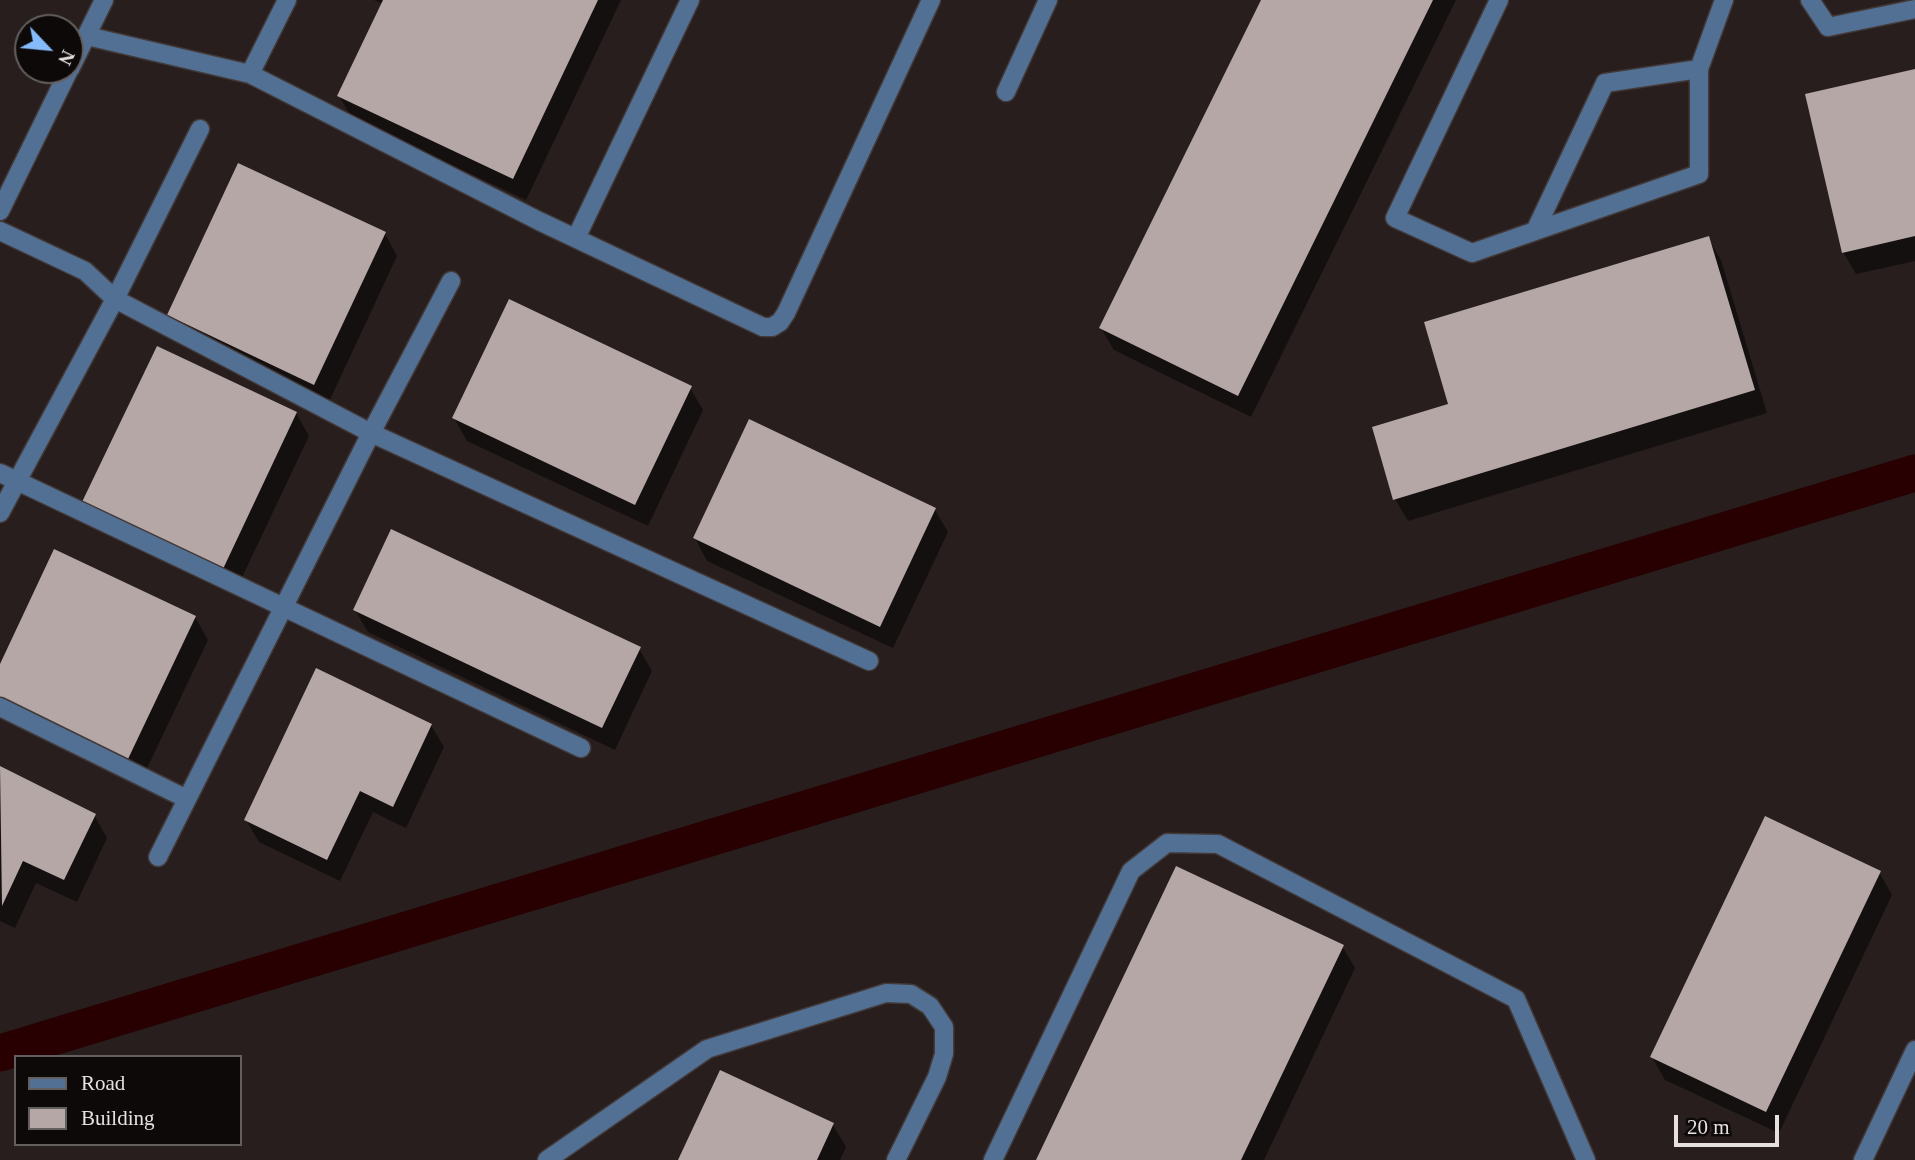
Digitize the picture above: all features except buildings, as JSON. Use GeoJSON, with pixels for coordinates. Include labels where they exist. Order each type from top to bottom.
{"type":"FeatureCollection","features":[{"type":"Feature","properties":{"kind":"street"},"geometry":{"type":"LineString","coordinates":[[84,40],[104,0]]}},
{"type":"Feature","properties":{"kind":"street"},"geometry":{"type":"LineString","coordinates":[[250,74],[287,0]]}},
{"type":"Feature","properties":{"kind":"street"},"geometry":{"type":"LineString","coordinates":[[576,238],[690,0]]}},
{"type":"Feature","properties":{"kind":"street"},"geometry":{"type":"LineString","coordinates":[[86,36],[250,74],[576,238],[764,327],[780,322],[931,0]]}},
{"type":"Feature","properties":{"kind":"street"},"geometry":{"type":"LineString","coordinates":[[1006,92],[1048,0]]}},
{"type":"Feature","properties":{"kind":"street"},"geometry":{"type":"LineString","coordinates":[[1499,0],[1395,218],[1472,253],[1699,174],[1699,69],[1724,0]]}},
{"type":"Feature","properties":{"kind":"street"},"geometry":{"type":"LineString","coordinates":[[1810,0],[1828,27],[1915,9]]}},
{"type":"Feature","properties":{"kind":"street"},"geometry":{"type":"LineString","coordinates":[[1535,231],[1605,83],[1699,69]]}},
{"type":"Feature","properties":{"kind":"street"},"geometry":{"type":"LineString","coordinates":[[0,211],[63,84]]}},
{"type":"Feature","properties":{"kind":"street"},"geometry":{"type":"LineString","coordinates":[[0,513],[114,299],[200,129]]}},
{"type":"Feature","properties":{"kind":"street"},"geometry":{"type":"LineString","coordinates":[[0,231],[85,271],[114,299],[371,433],[869,660]]}},
{"type":"Feature","properties":{"kind":"street"},"geometry":{"type":"LineString","coordinates":[[158,857],[371,433],[451,281]]}},
{"type":"Feature","properties":{"kind":"street"},"geometry":{"type":"LineString","coordinates":[[0,473],[581,748]]}},
{"type":"Feature","properties":{"kind":"street"},"geometry":{"type":"LineString","coordinates":[[0,707],[187,799]]}},
{"type":"Feature","properties":{"kind":"street"},"geometry":{"type":"LineString","coordinates":[[993,1160],[1131,871],[1167,843],[1218,844],[1516,999],[1587,1160]]}},
{"type":"Feature","properties":{"kind":"street"},"geometry":{"type":"LineString","coordinates":[[547,1160],[707,1049],[886,993],[911,994],[930,1006],[944,1027],[943,1054],[937,1077],[896,1160]]}},
{"type":"Feature","properties":{"kind":"street"},"geometry":{"type":"LineString","coordinates":[[1863,1160],[1915,1050]]}},
{"type":"Feature","properties":{"kind":"waterway"},"geometry":{"type":"LineString","coordinates":[[0,1053],[1915,473]]}}]}
